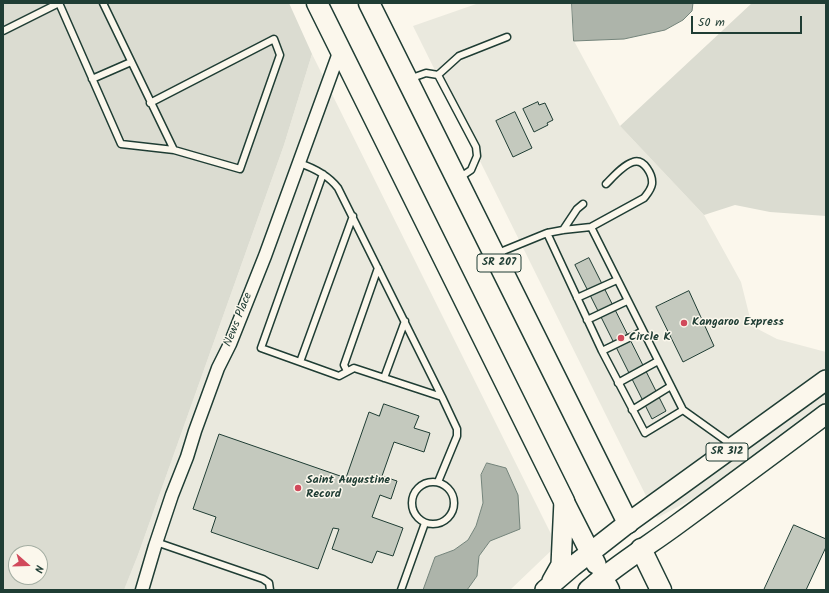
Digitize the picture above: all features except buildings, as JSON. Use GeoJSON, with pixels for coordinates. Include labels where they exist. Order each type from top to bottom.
{"type":"FeatureCollection","features":[{"type":"Feature","properties":{"kind":"highway"},"geometry":{"type":"LineString","coordinates":[[317,3],[564,501]]}},
{"type":"Feature","properties":{"kind":"highway","name":"SR 207"},"geometry":{"type":"LineString","coordinates":[[369,3],[628,523]]}},
{"type":"Feature","properties":{"kind":"highway","name":"SR 207"},"geometry":{"type":"LineString","coordinates":[[641,548],[661,590]]}},
{"type":"Feature","properties":{"kind":"main road","name":"SR 312"},"geometry":{"type":"LineString","coordinates":[[547,588],[628,523],[826,380]]}},
{"type":"Feature","properties":{"kind":"main road","name":"SR 312"},"geometry":{"type":"LineString","coordinates":[[588,590],[606,583],[641,548],[678,524],[826,414]]}},
{"type":"Feature","properties":{"kind":"main road"},"geometry":{"type":"LineString","coordinates":[[564,501],[606,583]]}},
{"type":"Feature","properties":{"kind":"main road"},"geometry":{"type":"LineString","coordinates":[[547,588],[561,566],[564,501]]}},
{"type":"Feature","properties":{"kind":"main road","name":"SR 207"},"geometry":{"type":"LineString","coordinates":[[628,523],[641,548]]}},
{"type":"Feature","properties":{"kind":"street","name":"News Place"},"geometry":{"type":"LineString","coordinates":[[142,590],[156,542],[195,431],[265,256],[340,50]]}},
{"type":"Feature","properties":{"kind":"lane"},"geometry":{"type":"LineString","coordinates":[[3,31],[59,3],[121,144],[174,150],[240,169],[280,56],[274,39],[150,102]]}},
{"type":"Feature","properties":{"kind":"lane"},"geometry":{"type":"LineString","coordinates":[[103,3],[174,150]]}},
{"type":"Feature","properties":{"kind":"lane"},"geometry":{"type":"LineString","coordinates":[[438,75],[459,56],[507,37]]}},
{"type":"Feature","properties":{"kind":"lane"},"geometry":{"type":"LineString","coordinates":[[92,79],[131,62]]}},
{"type":"Feature","properties":{"kind":"lane"},"geometry":{"type":"LineString","coordinates":[[407,79],[426,72],[438,75],[476,147],[477,156],[471,170],[457,180]]}},
{"type":"Feature","properties":{"kind":"lane"},"geometry":{"type":"LineString","coordinates":[[495,255],[548,233],[591,227],[644,198],[650,190],[652,178],[643,164],[639,161],[632,162],[606,184]]}},
{"type":"Feature","properties":{"kind":"lane"},"geometry":{"type":"LineString","coordinates":[[299,163],[323,174],[333,181],[338,188],[457,429],[457,436],[438,482]]}},
{"type":"Feature","properties":{"kind":"lane"},"geometry":{"type":"LineString","coordinates":[[323,174],[261,348],[338,376],[354,368],[442,398]]}},
{"type":"Feature","properties":{"kind":"lane"},"geometry":{"type":"LineString","coordinates":[[563,230],[577,209],[583,204]]}},
{"type":"Feature","properties":{"kind":"lane"},"geometry":{"type":"LineString","coordinates":[[300,362],[353,216]]}},
{"type":"Feature","properties":{"kind":"lane"},"geometry":{"type":"LineString","coordinates":[[591,227],[683,410],[735,447]]}},
{"type":"Feature","properties":{"kind":"lane"},"geometry":{"type":"LineString","coordinates":[[548,233],[587,320],[644,433],[683,410]]}},
{"type":"Feature","properties":{"kind":"lane"},"geometry":{"type":"LineString","coordinates":[[347,371],[344,365],[378,268]]}},
{"type":"Feature","properties":{"kind":"lane"},"geometry":{"type":"LineString","coordinates":[[577,298],[617,280]]}},
{"type":"Feature","properties":{"kind":"lane"},"geometry":{"type":"LineString","coordinates":[[587,320],[627,301]]}},
{"type":"Feature","properties":{"kind":"lane"},"geometry":{"type":"LineString","coordinates":[[384,378],[405,321]]}},
{"type":"Feature","properties":{"kind":"lane"},"geometry":{"type":"LineString","coordinates":[[602,351],[643,331]]}},
{"type":"Feature","properties":{"kind":"lane"},"geometry":{"type":"LineString","coordinates":[[618,383],[658,361]]}},
{"type":"Feature","properties":{"kind":"lane"},"geometry":{"type":"LineString","coordinates":[[632,410],[671,386]]}},
{"type":"Feature","properties":{"kind":"lane"},"geometry":{"type":"LineString","coordinates":[[438,482],[444,485],[453,496],[453,510],[445,520],[439,524],[425,523],[414,514],[411,507],[413,493],[424,483],[438,482]]}},
{"type":"Feature","properties":{"kind":"lane"},"geometry":{"type":"LineString","coordinates":[[401,590],[425,523]]}},
{"type":"Feature","properties":{"kind":"lane"},"geometry":{"type":"LineString","coordinates":[[156,542],[263,579],[269,583],[270,590]]}},
{"type":"Feature","properties":{"kind":"shaded area"},"geometry":{"type":"Polygon","coordinates":[[[3,3],[289,3],[312,54],[284,145],[138,555],[124,590],[3,590],[3,3]]]}},
{"type":"Feature","properties":{"kind":"shaded area"},"geometry":{"type":"Polygon","coordinates":[[[479,3],[572,3],[574,41],[620,126],[704,215],[741,282],[752,326],[777,339],[826,352],[826,427],[657,518],[413,26],[479,3]]]}},
{"type":"Feature","properties":{"kind":"shaded area"},"geometry":{"type":"Polygon","coordinates":[[[572,3],[693,3],[692,11],[683,20],[665,30],[624,39],[574,41],[572,3]]]}},
{"type":"Feature","properties":{"kind":"shaded area"},"geometry":{"type":"Polygon","coordinates":[[[752,3],[826,3],[826,216],[770,212],[735,205],[704,215],[620,126],[752,3]]]}},
{"type":"Feature","properties":{"kind":"shaded area"},"geometry":{"type":"Polygon","coordinates":[[[312,54],[556,544],[556,546],[510,590],[467,590],[477,576],[479,556],[490,541],[481,475],[483,503],[476,526],[468,540],[454,550],[435,557],[423,590],[124,590],[138,555],[284,145],[312,54]]]}},
{"type":"Feature","properties":{"kind":"shaded area"},"geometry":{"type":"Polygon","coordinates":[[[487,463],[506,468],[518,495],[520,529],[490,541],[479,556],[477,576],[467,590],[423,590],[435,557],[454,550],[468,540],[476,526],[483,503],[481,475],[487,463]]]}},
{"type":"Feature","properties":{"kind":"place","name":"Kangaroo Express"},"geometry":{"type":"Point","coordinates":[684,323]}},
{"type":"Feature","properties":{"kind":"place","name":"Circle K"},"geometry":{"type":"Point","coordinates":[621,338]}},
{"type":"Feature","properties":{"kind":"place","name":"Saint Augustine Record"},"geometry":{"type":"Point","coordinates":[298,488]}}]}
